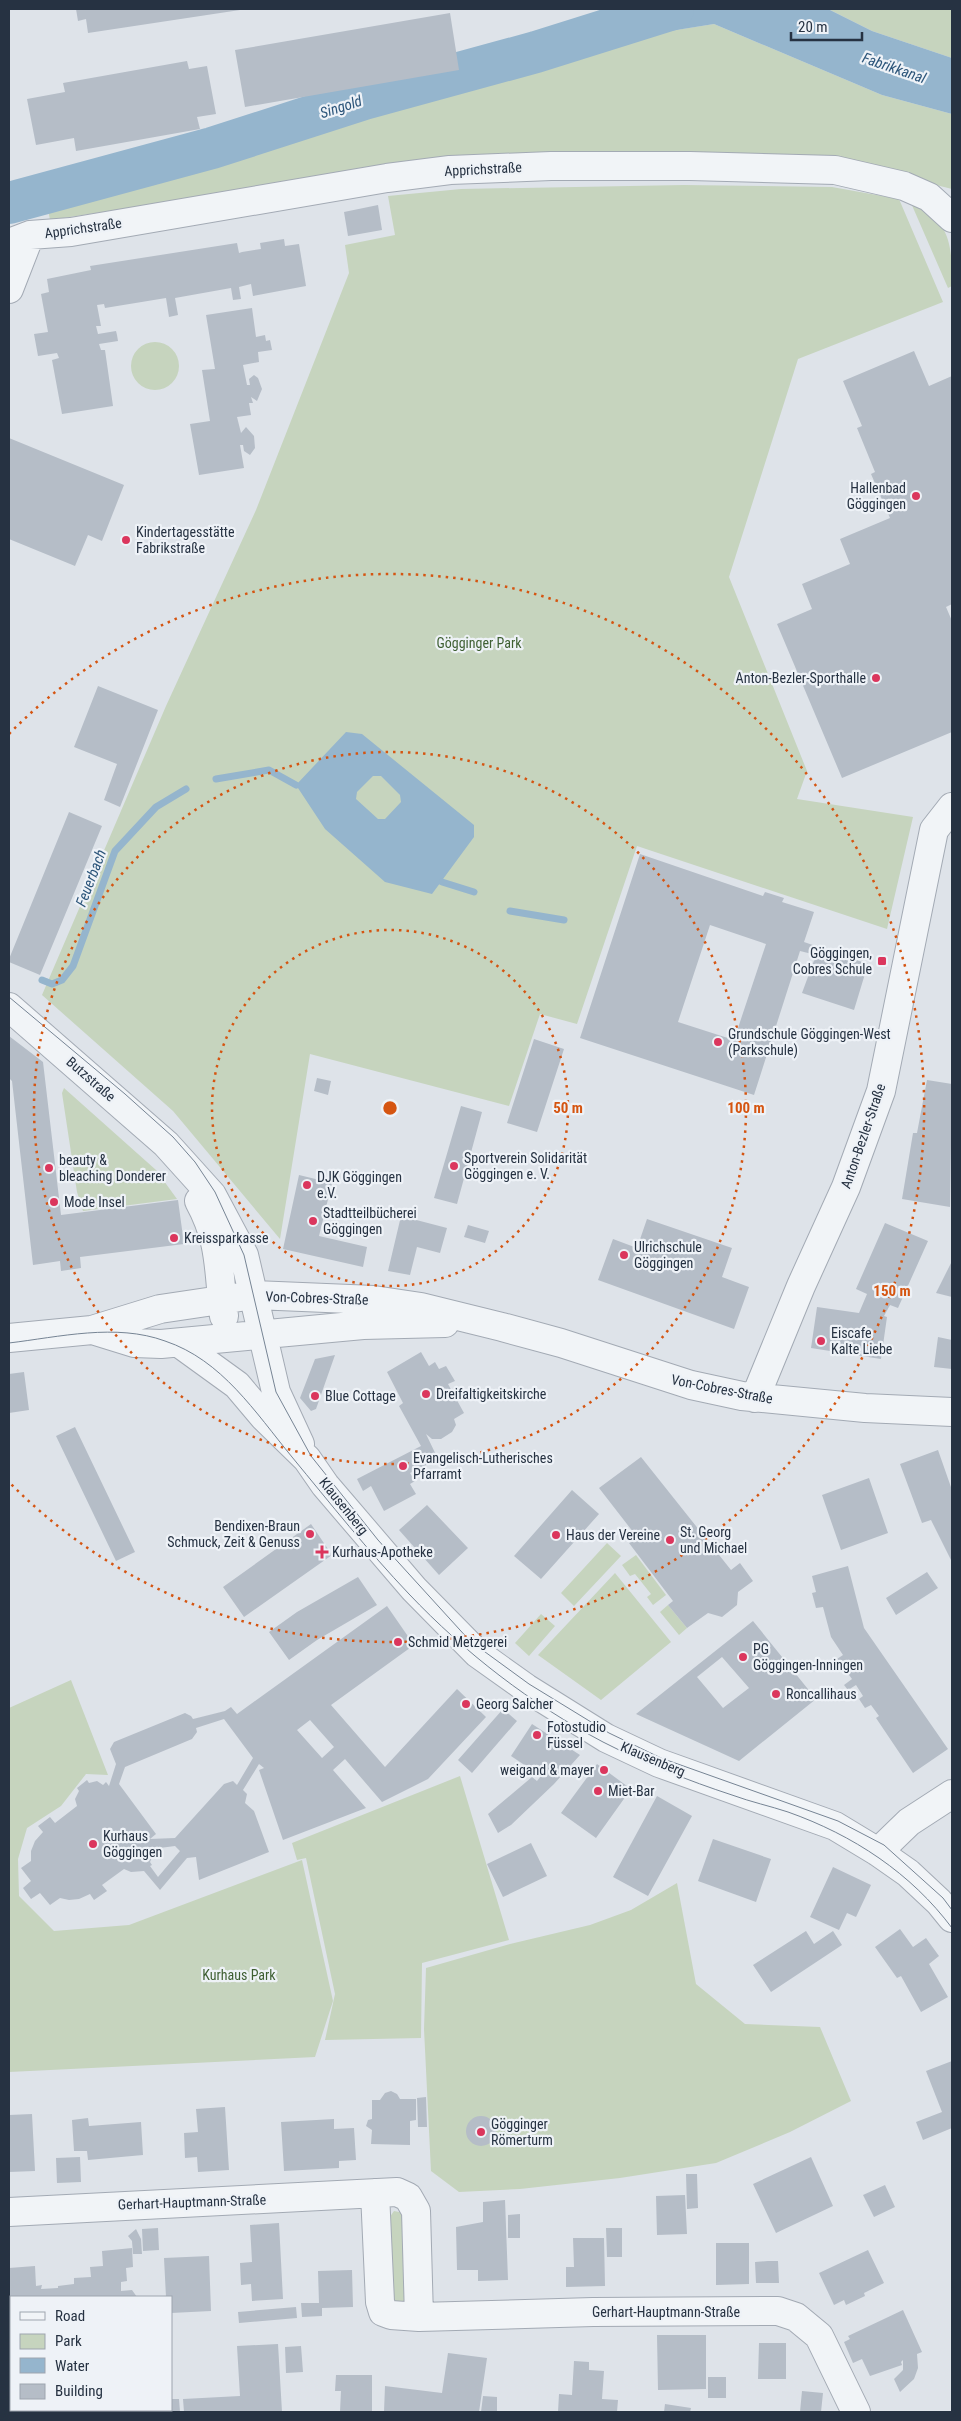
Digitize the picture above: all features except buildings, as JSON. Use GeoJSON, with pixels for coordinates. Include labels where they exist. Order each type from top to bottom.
{"type":"FeatureCollection","features":[{"type":"Feature","properties":{"kind":"street","name":"Apprichstraße"},"geometry":{"type":"LineString","coordinates":[[19,239],[71,232],[386,178],[450,170],[551,166],[690,166],[836,170],[912,190],[929,197],[952,218]]}},
{"type":"Feature","properties":{"kind":"street"},"geometry":{"type":"LineString","coordinates":[[9,289],[19,239]]}},
{"type":"Feature","properties":{"kind":"street","name":"Anton-Bezler-Straße"},"geometry":{"type":"LineString","coordinates":[[755,1398],[801,1286],[846,1186],[881,1091],[934,830],[952,807]]}},
{"type":"Feature","properties":{"kind":"street","name":"Butzstraße"},"geometry":{"type":"LineString","coordinates":[[9,1007],[173,1151],[212,1195],[238,1239],[254,1295]]}},
{"type":"Feature","properties":{"kind":"street","name":"Butzstraße"},"geometry":{"type":"LineString","coordinates":[[173,1151],[206,1214],[218,1248],[222,1300]]}},
{"type":"Feature","properties":{"kind":"street","name":"Von-Cobres-Straße"},"geometry":{"type":"LineString","coordinates":[[92,1330],[160,1309],[254,1295],[374,1300],[421,1307],[560,1343],[690,1385],[755,1398],[865,1408],[952,1412]]}},
{"type":"Feature","properties":{"kind":"street","name":"Klausenberg"},"geometry":{"type":"LineString","coordinates":[[254,1295],[261,1333],[276,1392],[307,1459]]}},
{"type":"Feature","properties":{"kind":"street","name":"Klausenberg"},"geometry":{"type":"LineString","coordinates":[[222,1300],[227,1337],[237,1385]]}},
{"type":"Feature","properties":{"kind":"street","name":"Von-Cobres-Straße"},"geometry":{"type":"LineString","coordinates":[[92,1330],[134,1342],[179,1343],[261,1333],[363,1325],[421,1325],[469,1320]]}},
{"type":"Feature","properties":{"kind":"street"},"geometry":{"type":"LineString","coordinates":[[9,1338],[92,1330]]}},
{"type":"Feature","properties":{"kind":"street","name":"Klausenberg"},"geometry":{"type":"LineString","coordinates":[[179,1343],[237,1385],[264,1417],[307,1459],[374,1543],[466,1645],[526,1688],[606,1738],[659,1763],[835,1826],[908,1873],[939,1902],[952,1918]]}},
{"type":"Feature","properties":{"kind":"street"},"geometry":{"type":"LineString","coordinates":[[878,1852],[909,1822],[952,1794]]}},
{"type":"Feature","properties":{"kind":"street","name":"Gerhart-Hauptmann-Straße"},"geometry":{"type":"LineString","coordinates":[[9,2212],[397,2192],[408,2197],[416,2211],[420,2317]]}},
{"type":"Feature","properties":{"kind":"street","name":"Gerhart-Hauptmann-Straße"},"geometry":{"type":"LineString","coordinates":[[375,2193],[380,2302],[383,2312],[391,2316],[778,2311],[796,2317],[819,2336],[856,2412]]}},
{"type":"Feature","properties":{"kind":"green space"},"geometry":{"type":"Polygon","coordinates":[[[828,9],[952,9],[952,58],[872,31],[828,9]]]}},
{"type":"Feature","properties":{"kind":"green space"},"geometry":{"type":"Polygon","coordinates":[[[714,24],[882,95],[952,114],[952,189],[849,163],[799,159],[168,202],[50,220],[45,194],[212,148],[364,99],[536,52],[714,24]]]}},
{"type":"Feature","properties":{"kind":"green space","name":"Gögginger Park"},"geometry":{"type":"Polygon","coordinates":[[[684,185],[832,187],[899,199],[943,302],[798,359],[729,577],[807,771],[797,799],[913,817],[887,929],[637,846],[577,1024],[540,1014],[509,1106],[310,1054],[280,1239],[173,1111],[42,995],[166,706],[256,510],[349,273],[345,245],[395,235],[388,196],[461,189],[684,185]]]}},
{"type":"Feature","properties":{"kind":"green space"},"geometry":{"type":"Polygon","coordinates":[[[911,203],[935,218],[947,237],[950,247],[952,272],[952,286],[948,288],[911,203]]]}},
{"type":"Feature","properties":{"kind":"green space"},"geometry":{"type":"Polygon","coordinates":[[[155,342],[164,344],[172,349],[177,357],[179,366],[177,375],[172,383],[164,388],[155,390],[146,388],[138,383],[133,375],[131,366],[133,357],[138,349],[146,344],[155,342]]]}},
{"type":"Feature","properties":{"kind":"green space"},"geometry":{"type":"Polygon","coordinates":[[[64,1088],[156,1170],[177,1199],[83,1211],[77,1192],[62,1093],[64,1088]]]}},
{"type":"Feature","properties":{"kind":"green space"},"geometry":{"type":"Polygon","coordinates":[[[607,1543],[621,1556],[574,1606],[561,1593],[607,1543]]]}},
{"type":"Feature","properties":{"kind":"green space"},"geometry":{"type":"Polygon","coordinates":[[[636,1555],[666,1595],[653,1605],[647,1597],[651,1594],[635,1574],[630,1576],[622,1565],[636,1555]]]}},
{"type":"Feature","properties":{"kind":"green space"},"geometry":{"type":"Polygon","coordinates":[[[615,1573],[671,1642],[601,1700],[538,1655],[615,1573]]]}},
{"type":"Feature","properties":{"kind":"green space"},"geometry":{"type":"Polygon","coordinates":[[[668,1605],[687,1628],[679,1635],[660,1612],[668,1605]]]}},
{"type":"Feature","properties":{"kind":"green space"},"geometry":{"type":"Polygon","coordinates":[[[541,1614],[555,1626],[529,1656],[515,1643],[541,1614]]]}},
{"type":"Feature","properties":{"kind":"green space","name":"Kurhaus Park"},"geometry":{"type":"Polygon","coordinates":[[[71,1680],[108,1775],[86,1774],[61,1806],[27,1828],[18,1859],[19,1896],[54,1931],[129,1925],[302,1860],[333,2001],[315,2057],[9,2072],[9,1708],[71,1680]]]}},
{"type":"Feature","properties":{"kind":"green space"},"geometry":{"type":"Polygon","coordinates":[[[460,1776],[509,1940],[422,1963],[421,2038],[325,2040],[335,1994],[306,1858],[297,1860],[292,1843],[460,1776]]]}},
{"type":"Feature","properties":{"kind":"green space"},"geometry":{"type":"Polygon","coordinates":[[[677,1883],[696,1984],[745,2024],[820,2027],[851,2101],[790,2132],[716,2163],[620,2178],[520,2189],[459,2192],[431,2171],[424,2029],[426,1968],[510,1944],[590,1925],[631,1910],[677,1883]]]}},
{"type":"Feature","properties":{"kind":"green space"},"geometry":{"type":"Polygon","coordinates":[[[394,2211],[404,2213],[405,2301],[403,2303],[393,2303],[389,2218],[394,2211]]]}},
{"type":"Feature","properties":{"kind":"water","name":"Fabrikkanal"},"geometry":{"type":"Polygon","coordinates":[[[637,9],[828,9],[872,31],[952,58],[952,114],[882,95],[714,24],[664,32],[637,9]]]}},
{"type":"Feature","properties":{"kind":"water"},"geometry":{"type":"Polygon","coordinates":[[[346,732],[362,734],[474,825],[474,837],[432,894],[385,882],[325,829],[296,785],[346,732]],[[373,776],[357,792],[356,799],[378,819],[385,819],[401,802],[400,795],[381,776],[373,776]]]}},
{"type":"Feature","properties":{"kind":"waterway","name":"Singold"},"geometry":{"type":"LineString","coordinates":[[9,203],[212,148],[364,99],[536,52],[673,9]]}},
{"type":"Feature","properties":{"kind":"waterway","name":"Feuerbach"},"geometry":{"type":"LineString","coordinates":[[216,779],[269,770],[296,785]]}},
{"type":"Feature","properties":{"kind":"waterway","name":"Feuerbach"},"geometry":{"type":"LineString","coordinates":[[42,980],[52,984],[62,980],[73,966],[115,851],[156,807],[186,789]]}},
{"type":"Feature","properties":{"kind":"waterway","name":"Feuerbach"},"geometry":{"type":"LineString","coordinates":[[442,882],[474,892]]}},
{"type":"Feature","properties":{"kind":"waterway","name":"Feuerbach"},"geometry":{"type":"LineString","coordinates":[[510,911],[564,920]]}},
{"type":"Feature","properties":{"kind":"tram line"},"geometry":{"type":"LineString","coordinates":[[9,997],[125,1094],[173,1137],[195,1162],[215,1192],[244,1255],[276,1392],[311,1456],[378,1540],[470,1641],[529,1684],[609,1733],[661,1758],[838,1821],[884,1845],[943,1898],[952,1910]]}},
{"type":"Feature","properties":{"kind":"tram line"},"geometry":{"type":"LineString","coordinates":[[9,1343],[87,1333],[127,1333],[165,1341],[204,1361],[236,1389],[251,1406],[349,1527],[409,1594],[453,1637],[500,1676],[550,1711],[619,1750],[699,1784],[812,1821],[858,1844],[899,1873],[936,1908],[952,1928]]}},
{"type":"Feature","properties":{"kind":"place","name":"Hallenbad Göggingen"},"geometry":{"type":"Point","coordinates":[916,496]}},
{"type":"Feature","properties":{"kind":"place","name":"Kindertagesstätte Fabrikstraße"},"geometry":{"type":"Point","coordinates":[126,540]}},
{"type":"Feature","properties":{"kind":"place","name":"Anton-Bezler-Sporthalle"},"geometry":{"type":"Point","coordinates":[876,678]}},
{"type":"Feature","properties":{"kind":"place","name":"Göggingen, Cobres Schule"},"geometry":{"type":"Point","coordinates":[882,961]}},
{"type":"Feature","properties":{"kind":"place","name":"Grundschule Göggingen-West (Parkschule)"},"geometry":{"type":"Point","coordinates":[718,1042]}},
{"type":"Feature","properties":{"kind":"place","name":"Sportverein Solidarität Göggingen e. V."},"geometry":{"type":"Point","coordinates":[454,1166]}},
{"type":"Feature","properties":{"kind":"place","name":"beauty & bleaching Donderer"},"geometry":{"type":"Point","coordinates":[49,1168]}},
{"type":"Feature","properties":{"kind":"place","name":"DJK Göggingen e.V."},"geometry":{"type":"Point","coordinates":[307,1185]}},
{"type":"Feature","properties":{"kind":"place","name":"Mode Insel"},"geometry":{"type":"Point","coordinates":[54,1202]}},
{"type":"Feature","properties":{"kind":"place","name":"Stadtteilbücherei Göggingen"},"geometry":{"type":"Point","coordinates":[313,1221]}},
{"type":"Feature","properties":{"kind":"place","name":"Kreissparkasse"},"geometry":{"type":"Point","coordinates":[174,1238]}},
{"type":"Feature","properties":{"kind":"place","name":"Ulrichschule Göggingen"},"geometry":{"type":"Point","coordinates":[624,1255]}},
{"type":"Feature","properties":{"kind":"place","name":"Eiscafe Kalte Liebe"},"geometry":{"type":"Point","coordinates":[821,1341]}},
{"type":"Feature","properties":{"kind":"place","name":"Dreifaltigkeitskirche"},"geometry":{"type":"Point","coordinates":[426,1394]}},
{"type":"Feature","properties":{"kind":"place","name":"Blue Cottage"},"geometry":{"type":"Point","coordinates":[315,1396]}},
{"type":"Feature","properties":{"kind":"place","name":"Evangelisch-Lutherisches Pfarramt"},"geometry":{"type":"Point","coordinates":[403,1466]}},
{"type":"Feature","properties":{"kind":"place","name":"Bendixen-Braun Schmuck, Zeit & Genuss"},"geometry":{"type":"Point","coordinates":[310,1534]}},
{"type":"Feature","properties":{"kind":"place","name":"Haus der Vereine"},"geometry":{"type":"Point","coordinates":[556,1535]}},
{"type":"Feature","properties":{"kind":"place","name":"St. Georg und Michael"},"geometry":{"type":"Point","coordinates":[670,1540]}},
{"type":"Feature","properties":{"kind":"place","name":"Kurhaus-Apotheke"},"geometry":{"type":"Point","coordinates":[322,1552]}},
{"type":"Feature","properties":{"kind":"place","name":"Schmid Metzgerei"},"geometry":{"type":"Point","coordinates":[398,1642]}},
{"type":"Feature","properties":{"kind":"place","name":"PG Göggingen-Inningen"},"geometry":{"type":"Point","coordinates":[743,1657]}},
{"type":"Feature","properties":{"kind":"place","name":"Roncallihaus"},"geometry":{"type":"Point","coordinates":[776,1694]}},
{"type":"Feature","properties":{"kind":"place","name":"Georg Salcher"},"geometry":{"type":"Point","coordinates":[466,1704]}},
{"type":"Feature","properties":{"kind":"place","name":"Fotostudio Füssel"},"geometry":{"type":"Point","coordinates":[537,1735]}},
{"type":"Feature","properties":{"kind":"place","name":"weigand & mayer"},"geometry":{"type":"Point","coordinates":[604,1770]}},
{"type":"Feature","properties":{"kind":"place","name":"Miet-Bar"},"geometry":{"type":"Point","coordinates":[598,1791]}},
{"type":"Feature","properties":{"kind":"place","name":"Kurhaus Göggingen"},"geometry":{"type":"Point","coordinates":[93,1844]}},
{"type":"Feature","properties":{"kind":"place","name":"Gögginger Römerturm"},"geometry":{"type":"Point","coordinates":[481,2132]}}]}
